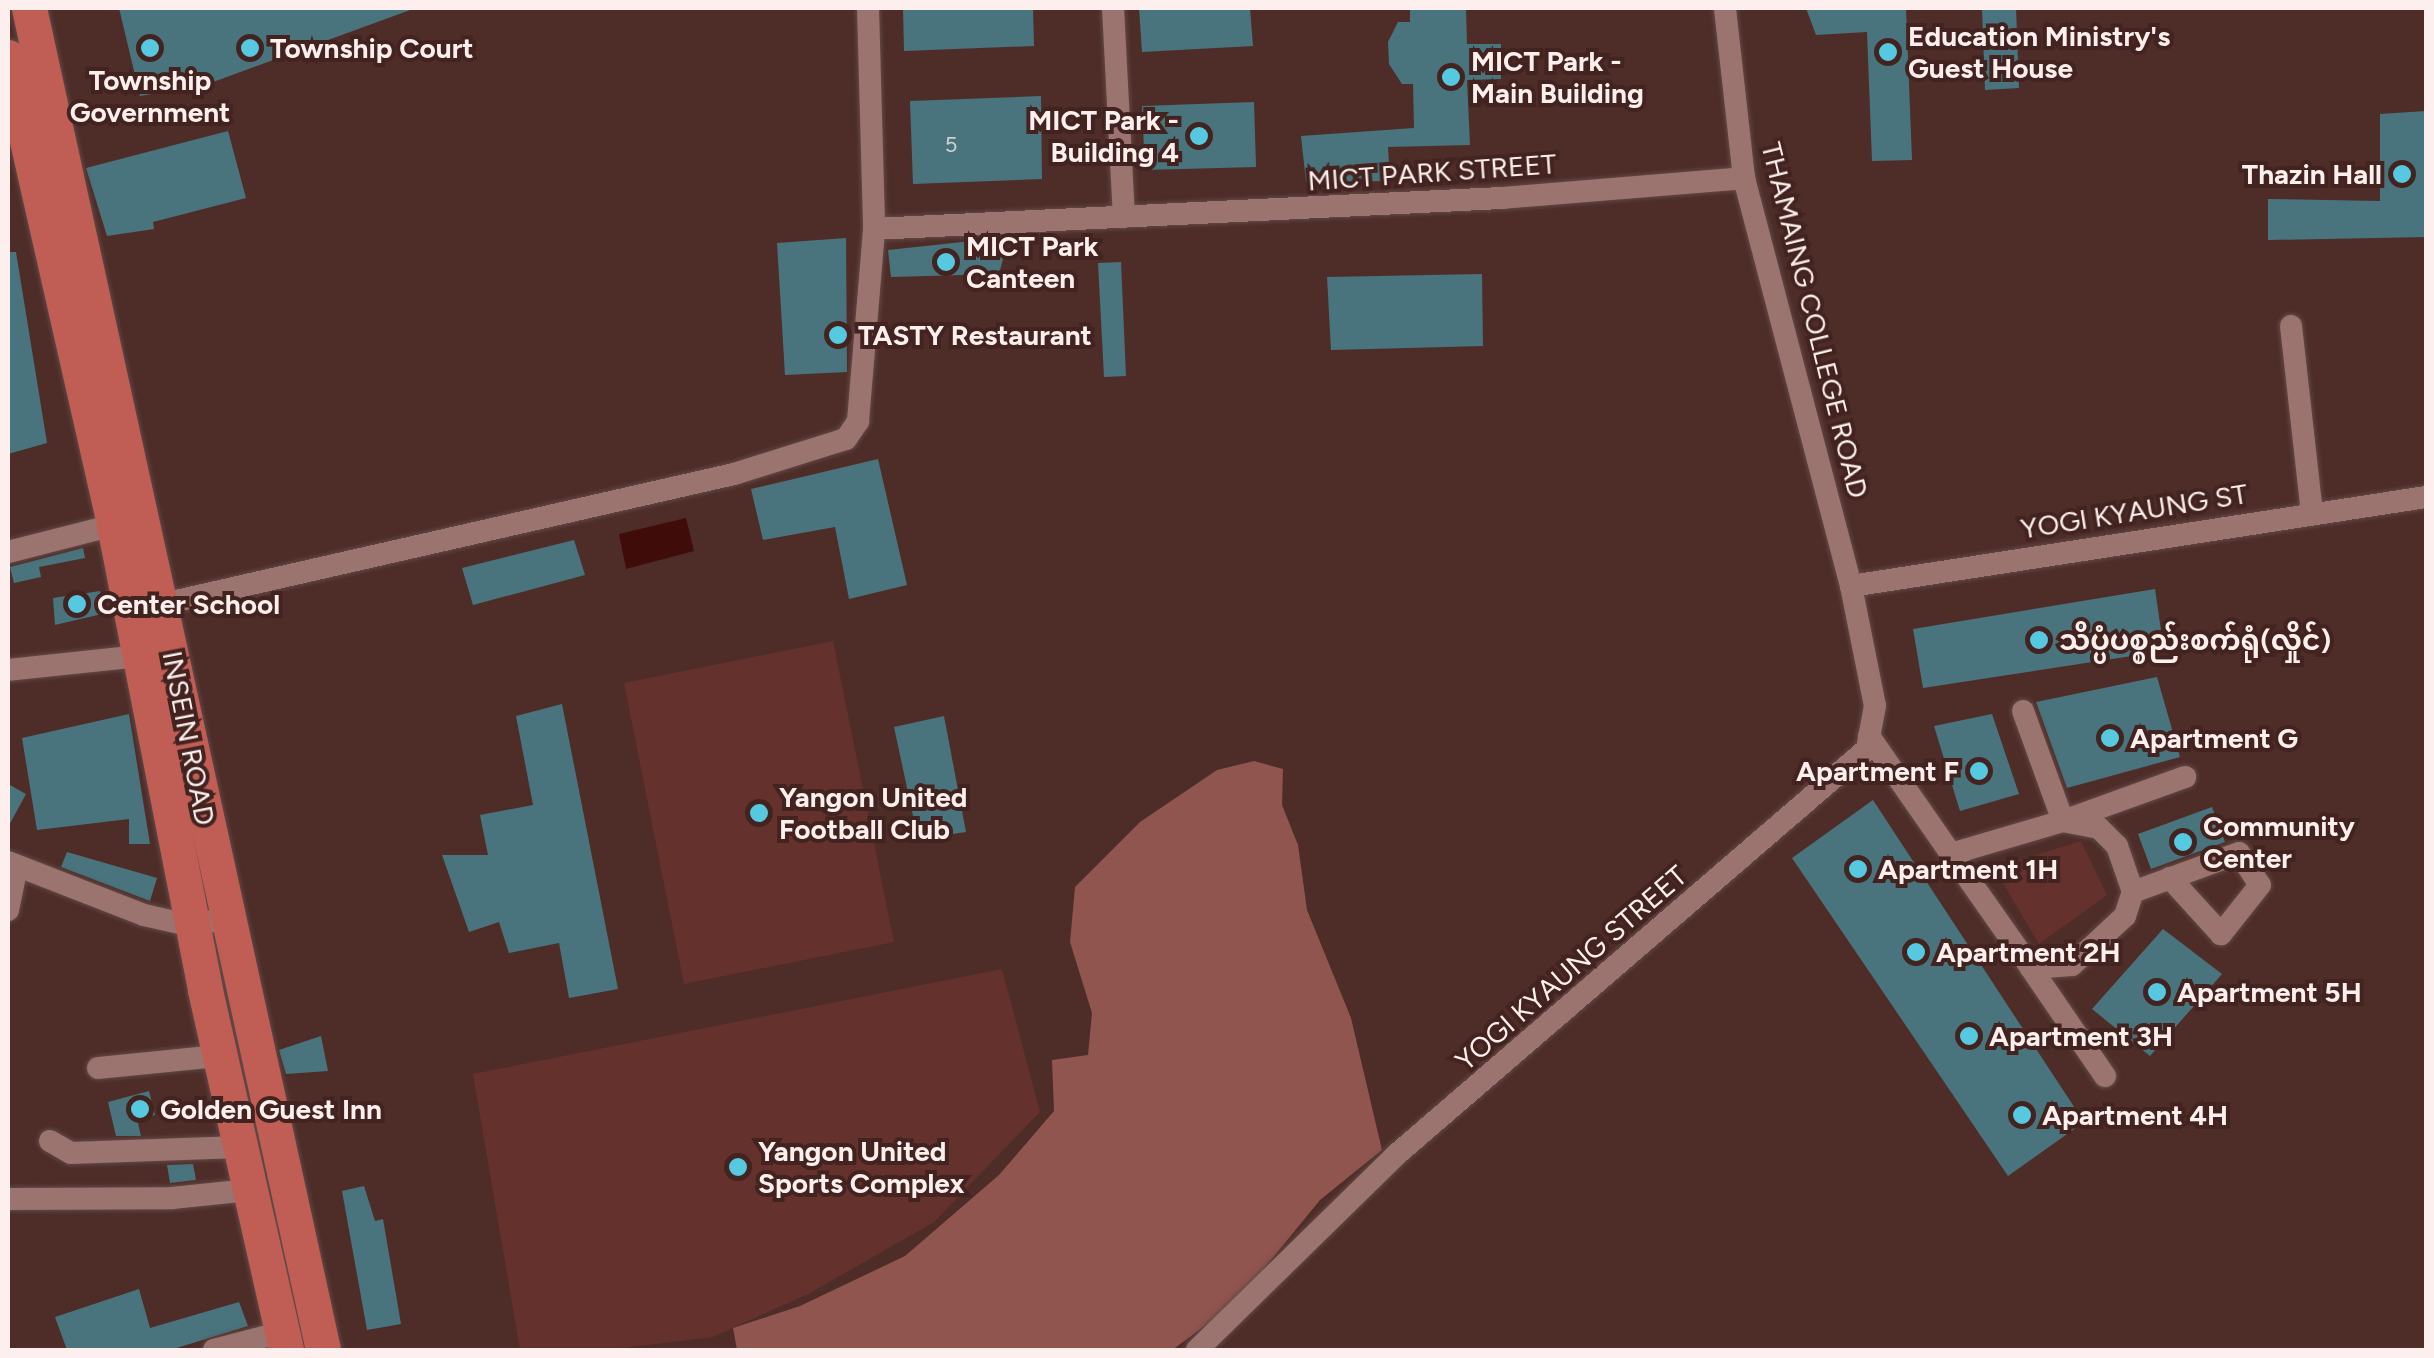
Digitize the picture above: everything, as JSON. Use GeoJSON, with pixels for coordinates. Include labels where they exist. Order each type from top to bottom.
{"type":"FeatureCollection","features":[{"type":"Feature","properties":{"kind":"main road","name":"INSEIN ROAD"},"geometry":{"type":"LineString","coordinates":[[29,8],[51,167],[114,525],[147,608],[140,656],[168,716]]}},
{"type":"Feature","properties":{"kind":"main road","name":"INSEIN ROAD"},"geometry":{"type":"LineString","coordinates":[[8,57],[51,167],[147,608],[245,1094],[254,1171],[284,1342]]}},
{"type":"Feature","properties":{"kind":"main road","name":"INSEIN ROAD"},"geometry":{"type":"LineString","coordinates":[[209,922],[220,1056],[245,1094]]}},
{"type":"Feature","properties":{"kind":"main road","name":"INSEIN ROAD"},"geometry":{"type":"LineString","coordinates":[[254,1171],[321,1344]]}},
{"type":"Feature","properties":{"kind":"main road"},"geometry":{"type":"LineString","coordinates":[[284,1342],[321,1344]]}},
{"type":"Feature","properties":{"kind":"street"},"geometry":{"type":"LineString","coordinates":[[147,608],[734,474],[846,439],[858,421],[874,229],[868,8]]}},
{"type":"Feature","properties":{"kind":"street"},"geometry":{"type":"LineString","coordinates":[[1114,8],[1124,217]]}},
{"type":"Feature","properties":{"kind":"street","name":"THAMAING COLLEGE ROAD"},"geometry":{"type":"LineString","coordinates":[[1725,8],[1744,178],[1851,586]]}},
{"type":"Feature","properties":{"kind":"street","name":"MICT PARK STREET"},"geometry":{"type":"LineString","coordinates":[[874,229],[1502,198],[1744,178]]}},
{"type":"Feature","properties":{"kind":"street"},"geometry":{"type":"LineString","coordinates":[[2291,326],[2312,514]]}},
{"type":"Feature","properties":{"kind":"street","name":"YOGI KYAUNG ST"},"geometry":{"type":"LineString","coordinates":[[1851,586],[2426,497]]}},
{"type":"Feature","properties":{"kind":"street"},"geometry":{"type":"LineString","coordinates":[[8,552],[114,525]]}},
{"type":"Feature","properties":{"kind":"street"},"geometry":{"type":"LineString","coordinates":[[1851,586],[1874,706],[1869,736],[2104,1076]]}},
{"type":"Feature","properties":{"kind":"street"},"geometry":{"type":"LineString","coordinates":[[8,670],[140,656]]}},
{"type":"Feature","properties":{"kind":"street"},"geometry":{"type":"LineString","coordinates":[[2023,711],[2063,821]]}},
{"type":"Feature","properties":{"kind":"street","name":"YOGI KYAUNG STREET"},"geometry":{"type":"LineString","coordinates":[[1197,1350],[1396,1155],[1846,770],[1867,749],[1869,736]]}},
{"type":"Feature","properties":{"kind":"street"},"geometry":{"type":"LineString","coordinates":[[1952,854],[2063,821],[2185,777]]}},
{"type":"Feature","properties":{"kind":"street"},"geometry":{"type":"LineString","coordinates":[[2031,968],[2072,965],[2125,916],[2133,892],[2117,846],[2099,828],[2063,821]]}},
{"type":"Feature","properties":{"kind":"street"},"geometry":{"type":"LineString","coordinates":[[8,910],[12,864],[86,896],[209,922]]}},
{"type":"Feature","properties":{"kind":"street"},"geometry":{"type":"LineString","coordinates":[[2133,892],[2170,878]]}},
{"type":"Feature","properties":{"kind":"street"},"geometry":{"type":"LineString","coordinates":[[98,1068],[220,1056]]}},
{"type":"Feature","properties":{"kind":"street"},"geometry":{"type":"LineString","coordinates":[[50,1141],[71,1153],[254,1171]]}},
{"type":"Feature","properties":{"kind":"street"},"geometry":{"type":"LineString","coordinates":[[8,1198],[172,1198],[254,1171]]}},
{"type":"Feature","properties":{"kind":"street"},"geometry":{"type":"LineString","coordinates":[[214,1350],[284,1342]]}},
{"type":"Feature","properties":{"kind":"shaded area"},"geometry":{"type":"Polygon","coordinates":[[[686,518],[694,551],[626,569],[619,534],[686,518]]]}},
{"type":"Feature","properties":{"kind":"shaded area","name":"Yangon United Football Club"},"geometry":{"type":"Polygon","coordinates":[[[833,641],[894,942],[684,984],[624,683],[833,641]]]}},
{"type":"Feature","properties":{"kind":"shaded area"},"geometry":{"type":"Polygon","coordinates":[[[1254,761],[1283,769],[1282,805],[1298,845],[1307,910],[1351,1018],[1382,1150],[1320,1200],[1235,1304],[1172,1350],[737,1350],[733,1328],[800,1306],[905,1256],[999,1175],[1054,1111],[1052,1060],[1088,1055],[1092,1013],[1070,942],[1075,887],[1140,822],[1217,770],[1254,761]]]}},
{"type":"Feature","properties":{"kind":"shaded area"},"geometry":{"type":"Polygon","coordinates":[[[2081,841],[2107,895],[2039,944],[1994,868],[2081,841]]]}},
{"type":"Feature","properties":{"kind":"shaded area","name":"Yangon United Sports Complex"},"geometry":{"type":"Polygon","coordinates":[[[1002,969],[1040,1112],[934,1222],[810,1293],[713,1337],[607,1350],[520,1350],[473,1074],[1002,969]]]}},
{"type":"Feature","properties":{"kind":"building","name":"Township Court"},"geometry":{"type":"Polygon","coordinates":[[[119,8],[413,9],[205,85],[140,96],[119,8]]]}},
{"type":"Feature","properties":{"kind":"building"},"geometry":{"type":"Polygon","coordinates":[[[903,8],[1033,8],[1034,46],[904,51],[903,8]]]}},
{"type":"Feature","properties":{"kind":"building"},"geometry":{"type":"Polygon","coordinates":[[[1139,8],[1250,8],[1253,46],[1142,52],[1139,8]]]}},
{"type":"Feature","properties":{"kind":"building","name":"MICT Park - Main Building"},"geometry":{"type":"Polygon","coordinates":[[[1410,8],[1466,8],[1467,44],[1501,44],[1501,79],[1467,80],[1470,145],[1388,147],[1390,181],[1306,182],[1301,136],[1414,128],[1413,84],[1402,84],[1389,64],[1388,42],[1398,22],[1410,22],[1410,8]]]}},
{"type":"Feature","properties":{"kind":"building","name":"Education Ministry's Guest House"},"geometry":{"type":"Polygon","coordinates":[[[1806,8],[1906,8],[1912,160],[1872,161],[1867,32],[1816,35],[1806,8]]]}},
{"type":"Feature","properties":{"kind":"building"},"geometry":{"type":"Polygon","coordinates":[[[1982,8],[2016,8],[2019,88],[1985,90],[1982,8]]]}},
{"type":"Feature","properties":{"kind":"building"},"geometry":{"type":"Polygon","coordinates":[[[1041,96],[1042,179],[913,184],[910,101],[1041,96]]]}},
{"type":"Feature","properties":{"kind":"building","name":"MICT Park - Building 4"},"geometry":{"type":"Polygon","coordinates":[[[1254,102],[1256,167],[1145,170],[1142,106],[1254,102]]]}},
{"type":"Feature","properties":{"kind":"building","name":"Thazin Hall"},"geometry":{"type":"Polygon","coordinates":[[[2426,111],[2426,237],[2268,240],[2268,199],[2380,201],[2380,114],[2426,111]]]}},
{"type":"Feature","properties":{"kind":"building"},"geometry":{"type":"Polygon","coordinates":[[[228,131],[246,198],[153,222],[154,229],[107,236],[86,168],[228,131]]]}},
{"type":"Feature","properties":{"kind":"building","name":"MICT Park Canteen"},"geometry":{"type":"Polygon","coordinates":[[[1009,237],[999,274],[891,277],[888,250],[1009,237]]]}},
{"type":"Feature","properties":{"kind":"building"},"geometry":{"type":"Polygon","coordinates":[[[846,238],[847,372],[785,375],[777,243],[846,238]]]}},
{"type":"Feature","properties":{"kind":"building"},"geometry":{"type":"Polygon","coordinates":[[[8,252],[16,252],[47,443],[8,454],[8,252]]]}},
{"type":"Feature","properties":{"kind":"building"},"geometry":{"type":"Polygon","coordinates":[[[1121,262],[1126,376],[1104,377],[1098,263],[1121,262]]]}},
{"type":"Feature","properties":{"kind":"building"},"geometry":{"type":"Polygon","coordinates":[[[1482,274],[1483,346],[1331,350],[1327,277],[1482,274]]]}},
{"type":"Feature","properties":{"kind":"building"},"geometry":{"type":"Polygon","coordinates":[[[878,459],[907,585],[849,599],[835,527],[763,540],[751,489],[878,459]]]}},
{"type":"Feature","properties":{"kind":"building"},"geometry":{"type":"Polygon","coordinates":[[[574,540],[585,575],[473,605],[462,568],[574,540]]]}},
{"type":"Feature","properties":{"kind":"building"},"geometry":{"type":"Polygon","coordinates":[[[83,548],[85,558],[39,567],[41,577],[14,583],[10,567],[83,548]]]}},
{"type":"Feature","properties":{"kind":"building","name":"သိပ္ပံပစ္စည်းစက်ရုံ(လှိုင်)"},"geometry":{"type":"Polygon","coordinates":[[[2155,589],[2164,651],[1923,688],[1913,629],[2155,589]]]}},
{"type":"Feature","properties":{"kind":"building"},"geometry":{"type":"Polygon","coordinates":[[[100,591],[106,613],[55,625],[53,598],[100,591]]]}},
{"type":"Feature","properties":{"kind":"building","name":"Apartment G"},"geometry":{"type":"Polygon","coordinates":[[[2157,677],[2180,757],[2067,788],[2036,702],[2157,677]]]}},
{"type":"Feature","properties":{"kind":"building"},"geometry":{"type":"Polygon","coordinates":[[[562,704],[618,989],[569,998],[559,943],[509,953],[499,922],[469,932],[442,855],[488,855],[480,815],[533,805],[516,716],[562,704]]]}},
{"type":"Feature","properties":{"kind":"building"},"geometry":{"type":"Polygon","coordinates":[[[129,714],[150,844],[129,844],[129,819],[37,830],[22,738],[129,714]]]}},
{"type":"Feature","properties":{"kind":"building","name":"Apartment F"},"geometry":{"type":"Polygon","coordinates":[[[1992,714],[2019,794],[1960,811],[1934,726],[1992,714]]]}},
{"type":"Feature","properties":{"kind":"building"},"geometry":{"type":"Polygon","coordinates":[[[944,716],[966,832],[918,839],[894,727],[944,716]]]}},
{"type":"Feature","properties":{"kind":"building"},"geometry":{"type":"Polygon","coordinates":[[[8,784],[26,794],[8,827],[8,784]]]}},
{"type":"Feature","properties":{"kind":"building"},"geometry":{"type":"Polygon","coordinates":[[[1873,800],[2084,1122],[2008,1176],[1792,858],[1873,800]]]}},
{"type":"Feature","properties":{"kind":"building","name":"Community Center"},"geometry":{"type":"Polygon","coordinates":[[[2212,807],[2225,842],[2151,869],[2138,834],[2212,807]]]}},
{"type":"Feature","properties":{"kind":"building"},"geometry":{"type":"Polygon","coordinates":[[[67,852],[157,878],[150,901],[61,867],[67,852]]]}},
{"type":"Feature","properties":{"kind":"building","name":"Apartment 5H"},"geometry":{"type":"Polygon","coordinates":[[[2163,929],[2222,974],[2150,1056],[2092,1009],[2163,929]]]}},
{"type":"Feature","properties":{"kind":"building"},"geometry":{"type":"Polygon","coordinates":[[[321,1036],[328,1071],[286,1074],[279,1050],[321,1036]]]}},
{"type":"Feature","properties":{"kind":"building"},"geometry":{"type":"Polygon","coordinates":[[[149,1091],[155,1115],[137,1119],[141,1136],[116,1136],[108,1102],[149,1091]]]}},
{"type":"Feature","properties":{"kind":"building"},"geometry":{"type":"Polygon","coordinates":[[[193,1164],[196,1180],[170,1183],[167,1165],[193,1164]]]}},
{"type":"Feature","properties":{"kind":"building"},"geometry":{"type":"Polygon","coordinates":[[[364,1186],[375,1221],[383,1219],[401,1324],[367,1330],[342,1191],[364,1186]]]}},
{"type":"Feature","properties":{"kind":"building"},"geometry":{"type":"Polygon","coordinates":[[[139,1289],[150,1328],[239,1302],[248,1326],[170,1350],[67,1350],[55,1317],[139,1289]]]}},
{"type":"Feature","properties":{"kind":"place","name":"Township Government"},"geometry":{"type":"Point","coordinates":[150,48]}},
{"type":"Feature","properties":{"kind":"place","name":"Township Court"},"geometry":{"type":"Point","coordinates":[250,48]}},
{"type":"Feature","properties":{"kind":"place","name":"Education Ministry's Guest House"},"geometry":{"type":"Point","coordinates":[1888,52]}},
{"type":"Feature","properties":{"kind":"place","name":"MICT Park - Main Building"},"geometry":{"type":"Point","coordinates":[1451,77]}},
{"type":"Feature","properties":{"kind":"place","name":"MICT Park - Building 4"},"geometry":{"type":"Point","coordinates":[1199,136]}},
{"type":"Feature","properties":{"kind":"place","name":"Thazin Hall"},"geometry":{"type":"Point","coordinates":[2402,174]}},
{"type":"Feature","properties":{"kind":"place","name":"MICT Park Canteen"},"geometry":{"type":"Point","coordinates":[946,262]}},
{"type":"Feature","properties":{"kind":"place","name":"TASTY Restaurant"},"geometry":{"type":"Point","coordinates":[838,335]}},
{"type":"Feature","properties":{"kind":"place","name":"Center School"},"geometry":{"type":"Point","coordinates":[77,604]}},
{"type":"Feature","properties":{"kind":"place","name":"သိပ္ပံပစ္စည်းစက်ရုံ(လှိုင်)"},"geometry":{"type":"Point","coordinates":[2039,640]}},
{"type":"Feature","properties":{"kind":"place","name":"Apartment G"},"geometry":{"type":"Point","coordinates":[2110,738]}},
{"type":"Feature","properties":{"kind":"place","name":"Apartment F"},"geometry":{"type":"Point","coordinates":[1979,771]}},
{"type":"Feature","properties":{"kind":"place","name":"Yangon United Football Club"},"geometry":{"type":"Point","coordinates":[759,813]}},
{"type":"Feature","properties":{"kind":"place","name":"Community Center"},"geometry":{"type":"Point","coordinates":[2183,842]}},
{"type":"Feature","properties":{"kind":"place","name":"Apartment 1H"},"geometry":{"type":"Point","coordinates":[1858,869]}},
{"type":"Feature","properties":{"kind":"place","name":"Apartment 2H"},"geometry":{"type":"Point","coordinates":[1916,952]}},
{"type":"Feature","properties":{"kind":"place","name":"Apartment 5H"},"geometry":{"type":"Point","coordinates":[2157,992]}},
{"type":"Feature","properties":{"kind":"place","name":"Apartment 3H"},"geometry":{"type":"Point","coordinates":[1969,1036]}},
{"type":"Feature","properties":{"kind":"place","name":"Golden Guest Inn"},"geometry":{"type":"Point","coordinates":[140,1109]}},
{"type":"Feature","properties":{"kind":"place","name":"Apartment 4H"},"geometry":{"type":"Point","coordinates":[2022,1115]}},
{"type":"Feature","properties":{"kind":"place","name":"Yangon United Sports Complex"},"geometry":{"type":"Point","coordinates":[738,1167]}}]}
